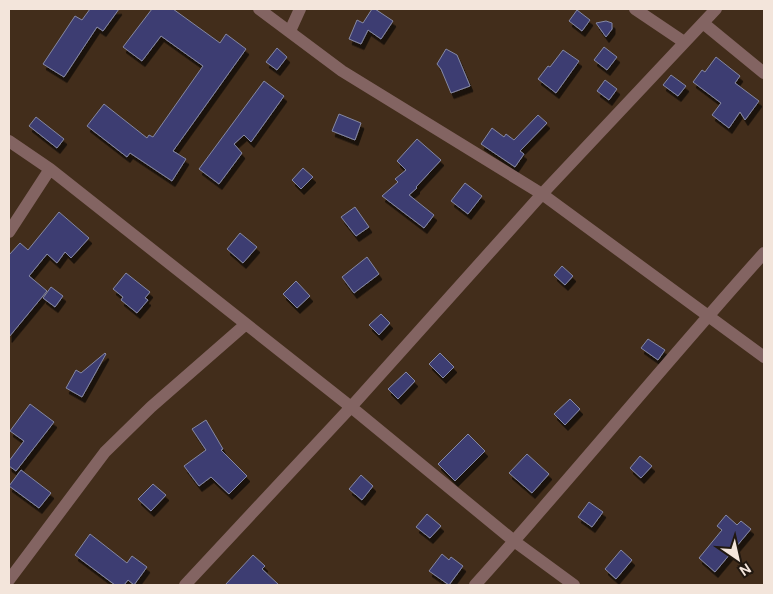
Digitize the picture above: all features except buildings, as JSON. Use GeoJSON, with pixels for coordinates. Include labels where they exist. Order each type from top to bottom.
{"type":"FeatureCollection","features":[{"type":"Feature","properties":{"kind":"street"},"geometry":{"type":"LineString","coordinates":[[259,9],[290,30],[342,71],[542,194],[764,357]]}},
{"type":"Feature","properties":{"kind":"street"},"geometry":{"type":"LineString","coordinates":[[290,30],[300,9]]}},
{"type":"Feature","properties":{"kind":"street"},"geometry":{"type":"LineString","coordinates":[[635,9],[684,42]]}},
{"type":"Feature","properties":{"kind":"street"},"geometry":{"type":"LineString","coordinates":[[185,585],[351,407],[542,194],[716,9]]}},
{"type":"Feature","properties":{"kind":"street"},"geometry":{"type":"LineString","coordinates":[[703,23],[764,73]]}},
{"type":"Feature","properties":{"kind":"street"},"geometry":{"type":"LineString","coordinates":[[9,141],[50,169],[351,407],[514,542],[574,585]]}},
{"type":"Feature","properties":{"kind":"street"},"geometry":{"type":"LineString","coordinates":[[9,232],[50,169]]}},
{"type":"Feature","properties":{"kind":"street"},"geometry":{"type":"LineString","coordinates":[[475,585],[764,252]]}},
{"type":"Feature","properties":{"kind":"street"},"geometry":{"type":"LineString","coordinates":[[9,580],[105,452],[152,407],[246,324]]}}]}
